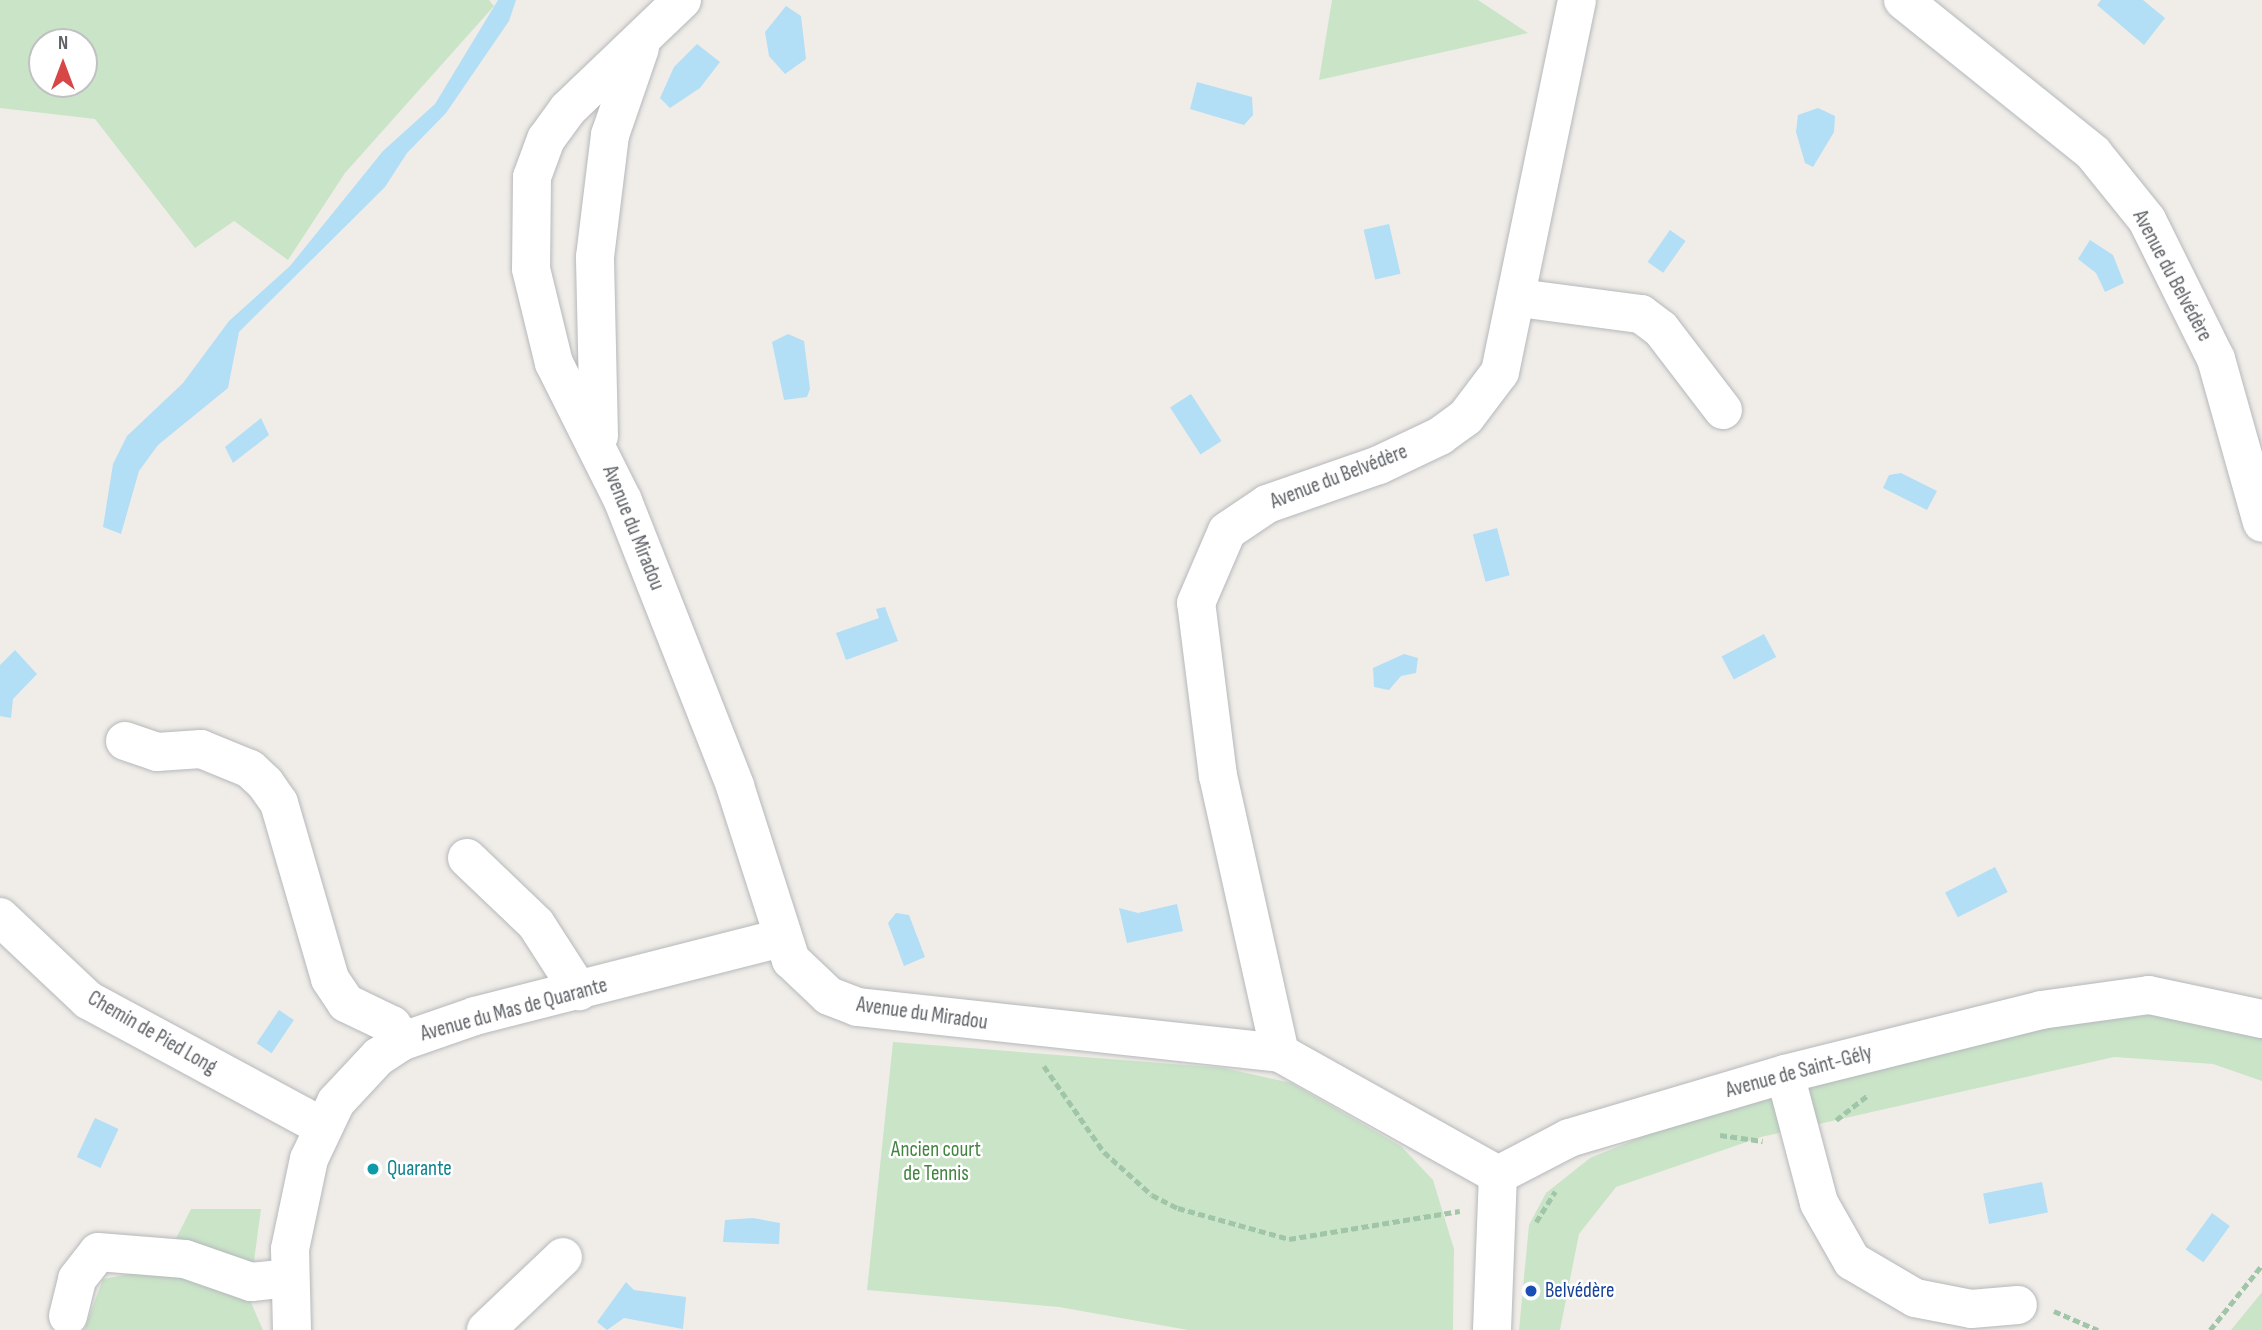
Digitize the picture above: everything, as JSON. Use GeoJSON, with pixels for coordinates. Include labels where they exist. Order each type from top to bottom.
{"type":"FeatureCollection","features":[{"type":"Feature","properties":{"kind":"street","name":"Avenue du Miradou"},"geometry":{"type":"LineString","coordinates":[[682,0],[556,123],[532,177],[530,238],[540,322],[563,384],[601,449],[735,786],[780,938],[791,960],[829,996],[857,1007],[1036,1029],[1280,1053],[1497,1191]]}},
{"type":"Feature","properties":{"kind":"street","name":"Avenue du Belvédère"},"geometry":{"type":"LineString","coordinates":[[1280,1053],[1218,776],[1199,654],[1196,603],[1208,564],[1227,531],[1267,504],[1378,466],[1466,417],[1500,372],[1518,298],[1577,0]]}},
{"type":"Feature","properties":{"kind":"street","name":"Avenue du Belvédère"},"geometry":{"type":"LineString","coordinates":[[1903,0],[2093,153],[2147,220],[2216,359],[2262,523]]}},
{"type":"Feature","properties":{"kind":"street","name":"Avenue du Miradou"},"geometry":{"type":"LineString","coordinates":[[601,449],[594,382],[596,257],[616,108],[647,33]]}},
{"type":"Feature","properties":{"kind":"street"},"geometry":{"type":"LineString","coordinates":[[1518,298],[1641,314],[1661,329],[1723,410]]}},
{"type":"Feature","properties":{"kind":"street"},"geometry":{"type":"LineString","coordinates":[[125,741],[157,752],[201,749],[250,769],[265,783],[279,803],[330,979],[346,1003],[392,1026],[403,1041]]}},
{"type":"Feature","properties":{"kind":"street"},"geometry":{"type":"LineString","coordinates":[[467,858],[536,924],[579,991]]}},
{"type":"Feature","properties":{"kind":"street","name":"Chemin de Pied Long"},"geometry":{"type":"LineString","coordinates":[[0,916],[88,1000],[321,1126]]}},
{"type":"Feature","properties":{"kind":"street","name":"Avenue du Mas de Quarante"},"geometry":{"type":"LineString","coordinates":[[292,1330],[289,1278],[300,1196],[321,1126],[352,1080],[403,1041],[780,938]]}},
{"type":"Feature","properties":{"kind":"street","name":"Avenue de Saint-Gély"},"geometry":{"type":"LineString","coordinates":[[1497,1191],[1569,1138],[1785,1074],[2041,1010],[2149,995],[2262,1019]]}},
{"type":"Feature","properties":{"kind":"street"},"geometry":{"type":"LineString","coordinates":[[1785,1074],[1802,1141],[1831,1234],[1852,1261],[1924,1300],[1971,1309],[2018,1305]]}},
{"type":"Feature","properties":{"kind":"street"},"geometry":{"type":"LineString","coordinates":[[1492,1330],[1497,1191]]}},
{"type":"Feature","properties":{"kind":"street"},"geometry":{"type":"LineString","coordinates":[[68,1316],[78,1279],[98,1252],[185,1259],[251,1282],[289,1278]]}},
{"type":"Feature","properties":{"kind":"street"},"geometry":{"type":"LineString","coordinates":[[486,1330],[563,1257]]}},
{"type":"Feature","properties":{"kind":"path"},"geometry":{"type":"LineString","coordinates":[[1036,1029],[1034,1053],[1104,1152],[1137,1183],[1178,1208],[1289,1239],[1317,1239],[1497,1191]]}},
{"type":"Feature","properties":{"kind":"path"},"geometry":{"type":"LineString","coordinates":[[1706,1133],[1785,1145],[1824,1136],[1876,1088]]}},
{"type":"Feature","properties":{"kind":"path"},"geometry":{"type":"LineString","coordinates":[[1533,1230],[1560,1186]]}},
{"type":"Feature","properties":{"kind":"path"},"geometry":{"type":"LineString","coordinates":[[2210,1330],[2262,1265]]}},
{"type":"Feature","properties":{"kind":"path"},"geometry":{"type":"LineString","coordinates":[[2018,1305],[2059,1312],[2098,1330]]}},
{"type":"Feature","properties":{"kind":"green space"},"geometry":{"type":"Polygon","coordinates":[[[0,0],[489,0],[494,6],[345,173],[288,260],[234,221],[195,248],[95,119],[0,108],[0,0]]]}},
{"type":"Feature","properties":{"kind":"green space"},"geometry":{"type":"Polygon","coordinates":[[[1332,0],[1478,0],[1528,33],[1319,80],[1332,0]]]}},
{"type":"Feature","properties":{"kind":"green space"},"geometry":{"type":"Polygon","coordinates":[[[2172,1012],[2262,1032],[2262,1081],[2213,1064],[2114,1057],[1761,1137],[1616,1187],[1579,1234],[1560,1330],[1519,1330],[1529,1225],[1546,1193],[1590,1158],[1649,1134],[1983,1036],[2172,1012]]]}},
{"type":"Feature","properties":{"kind":"green space","name":"Ancien court de Tennis"},"geometry":{"type":"Polygon","coordinates":[[[893,1042],[1224,1068],[1291,1083],[1401,1146],[1433,1180],[1454,1249],[1453,1330],[1188,1330],[1059,1307],[867,1290],[893,1042]]]}},
{"type":"Feature","properties":{"kind":"green space"},"geometry":{"type":"Polygon","coordinates":[[[191,1209],[261,1209],[249,1298],[263,1330],[84,1330],[103,1279],[161,1268],[191,1209]]]}},
{"type":"Feature","properties":{"kind":"green space"},"geometry":{"type":"Polygon","coordinates":[[[2262,1292],[2262,1330],[2231,1330],[2262,1292]]]}},
{"type":"Feature","properties":{"kind":"water"},"geometry":{"type":"Polygon","coordinates":[[[498,0],[516,0],[509,21],[446,113],[407,153],[385,187],[239,332],[228,388],[158,445],[139,471],[121,534],[103,527],[113,464],[127,436],[183,383],[229,321],[290,266],[383,151],[435,104],[498,0]]]}},
{"type":"Feature","properties":{"kind":"water"},"geometry":{"type":"Polygon","coordinates":[[[2101,0],[2143,0],[2165,18],[2144,45],[2097,5],[2101,0]]]}},
{"type":"Feature","properties":{"kind":"water"},"geometry":{"type":"Polygon","coordinates":[[[786,6],[801,16],[806,59],[785,74],[769,56],[765,32],[786,6]]]}},
{"type":"Feature","properties":{"kind":"water"},"geometry":{"type":"Polygon","coordinates":[[[697,44],[720,62],[700,88],[670,108],[660,98],[674,67],[697,44]]]}},
{"type":"Feature","properties":{"kind":"water"},"geometry":{"type":"Polygon","coordinates":[[[1197,82],[1252,97],[1253,115],[1244,125],[1190,109],[1197,82]]]}},
{"type":"Feature","properties":{"kind":"water"},"geometry":{"type":"Polygon","coordinates":[[[1818,108],[1835,116],[1834,132],[1813,167],[1805,163],[1796,132],[1798,115],[1818,108]]]}},
{"type":"Feature","properties":{"kind":"water"},"geometry":{"type":"Polygon","coordinates":[[[1389,224],[1400,274],[1375,280],[1364,230],[1389,224]]]}},
{"type":"Feature","properties":{"kind":"water"},"geometry":{"type":"Polygon","coordinates":[[[1670,230],[1686,241],[1663,273],[1648,262],[1670,230]]]}},
{"type":"Feature","properties":{"kind":"water"},"geometry":{"type":"Polygon","coordinates":[[[2090,240],[2113,255],[2124,283],[2105,292],[2096,273],[2078,259],[2090,240]]]}},
{"type":"Feature","properties":{"kind":"water"},"geometry":{"type":"Polygon","coordinates":[[[788,334],[804,341],[810,389],[807,397],[784,400],[772,342],[788,334]]]}},
{"type":"Feature","properties":{"kind":"water"},"geometry":{"type":"Polygon","coordinates":[[[1191,394],[1221,441],[1201,455],[1170,408],[1191,394]]]}},
{"type":"Feature","properties":{"kind":"water"},"geometry":{"type":"Polygon","coordinates":[[[261,418],[269,435],[233,463],[225,447],[261,418]]]}},
{"type":"Feature","properties":{"kind":"water"},"geometry":{"type":"Polygon","coordinates":[[[1901,473],[1937,491],[1927,510],[1883,488],[1889,475],[1901,473]]]}},
{"type":"Feature","properties":{"kind":"water"},"geometry":{"type":"Polygon","coordinates":[[[1497,528],[1510,575],[1486,582],[1473,534],[1497,528]]]}},
{"type":"Feature","properties":{"kind":"water"},"geometry":{"type":"Polygon","coordinates":[[[885,607],[898,641],[846,660],[836,633],[879,618],[876,609],[885,607]]]}},
{"type":"Feature","properties":{"kind":"water"},"geometry":{"type":"Polygon","coordinates":[[[1764,634],[1776,657],[1734,679],[1722,657],[1764,634]]]}},
{"type":"Feature","properties":{"kind":"water"},"geometry":{"type":"Polygon","coordinates":[[[15,650],[37,674],[13,699],[11,718],[0,716],[0,665],[15,650]]]}},
{"type":"Feature","properties":{"kind":"water"},"geometry":{"type":"Polygon","coordinates":[[[1404,654],[1418,658],[1416,673],[1401,676],[1389,690],[1374,687],[1373,668],[1404,654]]]}},
{"type":"Feature","properties":{"kind":"water"},"geometry":{"type":"Polygon","coordinates":[[[1995,867],[2008,892],[1958,917],[1945,892],[1995,867]]]}},
{"type":"Feature","properties":{"kind":"water"},"geometry":{"type":"Polygon","coordinates":[[[1177,904],[1183,931],[1127,943],[1119,908],[1138,913],[1177,904]]]}},
{"type":"Feature","properties":{"kind":"water"},"geometry":{"type":"Polygon","coordinates":[[[896,913],[909,915],[925,957],[904,966],[888,923],[896,913]]]}},
{"type":"Feature","properties":{"kind":"water"},"geometry":{"type":"Polygon","coordinates":[[[279,1010],[294,1020],[272,1053],[257,1043],[279,1010]]]}},
{"type":"Feature","properties":{"kind":"water"},"geometry":{"type":"Polygon","coordinates":[[[95,1118],[119,1129],[100,1168],[77,1157],[95,1118]]]}},
{"type":"Feature","properties":{"kind":"water"},"geometry":{"type":"Polygon","coordinates":[[[2042,1182],[2048,1212],[1989,1224],[1983,1193],[2042,1182]]]}},
{"type":"Feature","properties":{"kind":"water"},"geometry":{"type":"Polygon","coordinates":[[[2212,1213],[2230,1226],[2203,1262],[2186,1249],[2212,1213]]]}},
{"type":"Feature","properties":{"kind":"water"},"geometry":{"type":"Polygon","coordinates":[[[753,1218],[780,1223],[779,1244],[723,1242],[725,1220],[753,1218]]]}},
{"type":"Feature","properties":{"kind":"water"},"geometry":{"type":"Polygon","coordinates":[[[626,1282],[634,1290],[686,1297],[683,1329],[624,1318],[607,1330],[597,1322],[626,1282]]]}},
{"type":"Feature","properties":{"kind":"place","name":"Quarante"},"geometry":{"type":"Point","coordinates":[373,1169]}},
{"type":"Feature","properties":{"kind":"place","name":"Belvédère"},"geometry":{"type":"Point","coordinates":[1531,1291]}}]}
